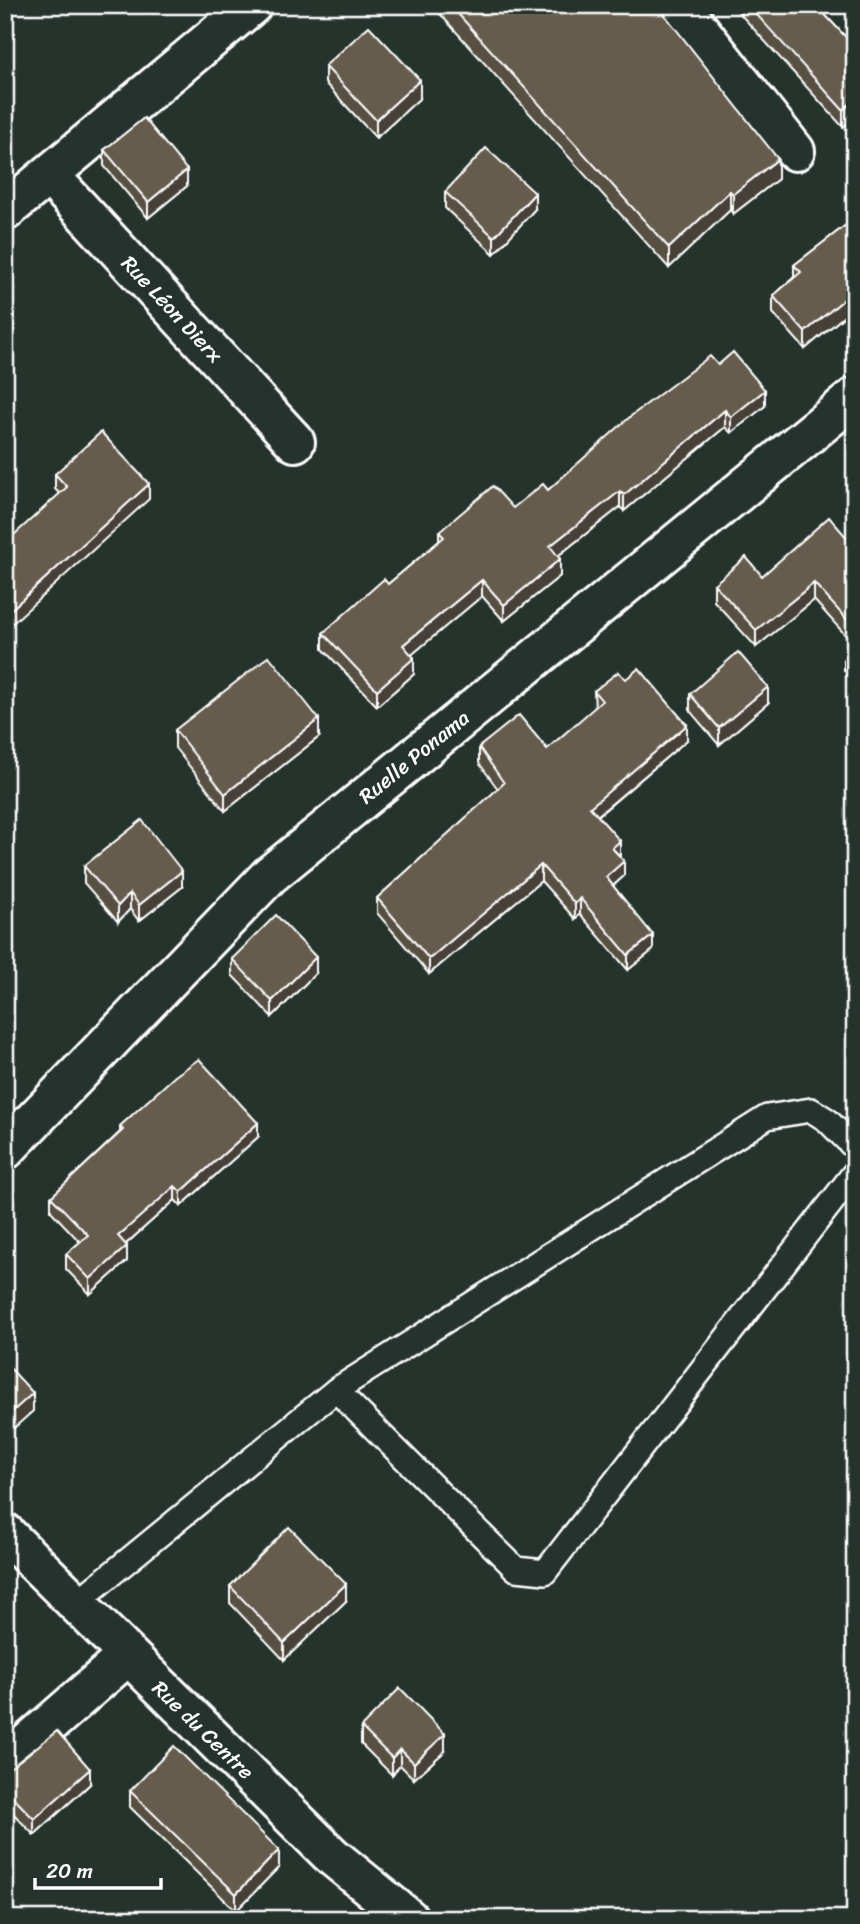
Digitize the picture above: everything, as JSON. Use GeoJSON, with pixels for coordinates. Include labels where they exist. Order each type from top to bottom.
{"type":"FeatureCollection","features":[{"type":"Feature","properties":{"kind":"street"},"geometry":{"type":"LineString","coordinates":[[5,211],[252,5]]}},
{"type":"Feature","properties":{"kind":"street"},"geometry":{"type":"LineString","coordinates":[[680,5],[795,151]]}},
{"type":"Feature","properties":{"kind":"street","name":"Rue Léon Dierx"},"geometry":{"type":"LineString","coordinates":[[49,175],[295,442]]}},
{"type":"Feature","properties":{"kind":"street","name":"Ruelle Ponama"},"geometry":{"type":"LineString","coordinates":[[5,1150],[270,875],[855,397]]}},
{"type":"Feature","properties":{"kind":"street","name":"Rue du Centre"},"geometry":{"type":"LineString","coordinates":[[5,1533],[332,1856],[409,1919]]}},
{"type":"Feature","properties":{"kind":"street"},"geometry":{"type":"LineString","coordinates":[[5,1763],[127,1656]]}},
{"type":"Feature","properties":{"kind":"lane"},"geometry":{"type":"LineString","coordinates":[[76,1603],[336,1390],[767,1117],[811,1110],[827,1120],[855,1148]]}},
{"type":"Feature","properties":{"kind":"lane"},"geometry":{"type":"LineString","coordinates":[[336,1390],[516,1569],[545,1572],[855,1172]]}},
{"type":"Feature","properties":{"kind":"building"},"geometry":{"type":"Polygon","coordinates":[[[450,5],[657,5],[778,159],[733,194],[730,191],[669,248],[450,5]]]}},
{"type":"Feature","properties":{"kind":"building"},"geometry":{"type":"Polygon","coordinates":[[[748,5],[816,5],[855,47],[855,99],[843,110],[748,5]]]}},
{"type":"Feature","properties":{"kind":"building"},"geometry":{"type":"Polygon","coordinates":[[[369,26],[420,80],[376,120],[325,66],[369,26]]]}},
{"type":"Feature","properties":{"kind":"building"},"geometry":{"type":"Polygon","coordinates":[[[144,118],[187,170],[148,202],[104,150],[144,118]]]}},
{"type":"Feature","properties":{"kind":"building"},"geometry":{"type":"Polygon","coordinates":[[[486,148],[535,193],[494,237],[445,192],[486,148]]]}},
{"type":"Feature","properties":{"kind":"building"},"geometry":{"type":"Polygon","coordinates":[[[855,218],[855,290],[805,332],[773,296],[801,272],[794,265],[855,218]]]}},
{"type":"Feature","properties":{"kind":"building"},"geometry":{"type":"Polygon","coordinates":[[[733,352],[765,390],[731,417],[725,410],[624,495],[620,491],[550,546],[560,559],[504,605],[482,580],[403,645],[414,658],[377,690],[323,633],[384,579],[388,584],[444,537],[439,532],[493,486],[513,508],[543,484],[548,490],[631,416],[710,356],[718,365],[733,352]]]}},
{"type":"Feature","properties":{"kind":"building"},"geometry":{"type":"Polygon","coordinates":[[[101,432],[149,484],[5,615],[5,543],[67,487],[55,474],[101,432]]]}},
{"type":"Feature","properties":{"kind":"building"},"geometry":{"type":"Polygon","coordinates":[[[829,517],[855,547],[855,629],[814,583],[756,630],[714,584],[746,557],[762,576],[829,517]]]}},
{"type":"Feature","properties":{"kind":"building"},"geometry":{"type":"Polygon","coordinates":[[[738,652],[768,687],[719,728],[690,694],[738,652]]]}},
{"type":"Feature","properties":{"kind":"building"},"geometry":{"type":"Polygon","coordinates":[[[855,653],[855,673],[844,661],[855,653]]]}},
{"type":"Feature","properties":{"kind":"building"},"geometry":{"type":"Polygon","coordinates":[[[269,656],[319,719],[225,794],[175,730],[269,656]]]}},
{"type":"Feature","properties":{"kind":"building"},"geometry":{"type":"Polygon","coordinates":[[[639,668],[687,725],[590,807],[620,841],[612,848],[624,861],[606,877],[653,935],[628,955],[580,898],[575,904],[541,865],[429,959],[377,898],[504,783],[479,747],[519,715],[547,749],[602,701],[594,691],[618,672],[626,679],[639,668]]]}},
{"type":"Feature","properties":{"kind":"building"},"geometry":{"type":"Polygon","coordinates":[[[142,820],[182,871],[139,905],[130,893],[118,906],[84,866],[142,820]]]}},
{"type":"Feature","properties":{"kind":"building"},"geometry":{"type":"Polygon","coordinates":[[[276,915],[316,957],[272,1001],[232,959],[276,915]]]}},
{"type":"Feature","properties":{"kind":"building"},"geometry":{"type":"Polygon","coordinates":[[[199,1059],[258,1123],[181,1192],[175,1186],[118,1236],[127,1246],[90,1279],[66,1254],[88,1235],[51,1197],[123,1130],[120,1126],[175,1076],[199,1059]]]}},
{"type":"Feature","properties":{"kind":"building"},"geometry":{"type":"Polygon","coordinates":[[[9,1367],[33,1393],[5,1418],[5,1370],[9,1367]]]}},
{"type":"Feature","properties":{"kind":"building"},"geometry":{"type":"Polygon","coordinates":[[[289,1527],[346,1584],[284,1643],[230,1586],[289,1527]]]}},
{"type":"Feature","properties":{"kind":"building"},"geometry":{"type":"Polygon","coordinates":[[[400,1688],[445,1734],[414,1763],[400,1749],[392,1758],[361,1727],[400,1688]]]}},
{"type":"Feature","properties":{"kind":"building"},"geometry":{"type":"Polygon","coordinates":[[[57,1731],[90,1769],[34,1819],[5,1789],[5,1768],[10,1768],[57,1731]]]}},
{"type":"Feature","properties":{"kind":"building"},"geometry":{"type":"Polygon","coordinates":[[[174,1746],[279,1850],[236,1894],[130,1791],[174,1746]]]}}]}
